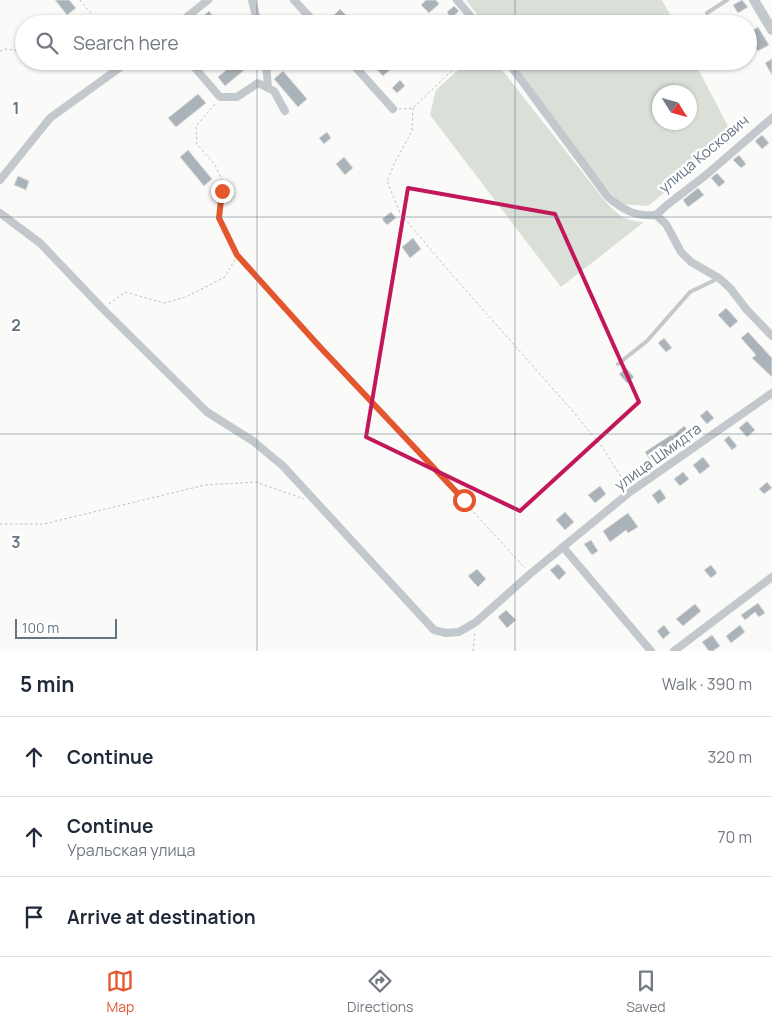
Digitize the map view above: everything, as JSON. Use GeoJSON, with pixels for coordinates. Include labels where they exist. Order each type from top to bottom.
{"type":"FeatureCollection","features":[{"type":"Feature","properties":{"kind":"street"},"geometry":{"type":"LineString","coordinates":[[189,15],[208,0]]}},
{"type":"Feature","properties":{"kind":"street"},"geometry":{"type":"LineString","coordinates":[[252,0],[256,15]]}},
{"type":"Feature","properties":{"kind":"street"},"geometry":{"type":"LineString","coordinates":[[294,0],[308,15]]}},
{"type":"Feature","properties":{"kind":"street"},"geometry":{"type":"LineString","coordinates":[[456,0],[469,15]]}},
{"type":"Feature","properties":{"kind":"street"},"geometry":{"type":"LineString","coordinates":[[754,0],[772,30]]}},
{"type":"Feature","properties":{"kind":"street"},"geometry":{"type":"LineString","coordinates":[[0,180],[50,118],[115,70]]}},
{"type":"Feature","properties":{"kind":"street"},"geometry":{"type":"LineString","coordinates":[[197,70],[220,97],[237,97],[258,83],[274,91],[285,111]]}},
{"type":"Feature","properties":{"kind":"street"},"geometry":{"type":"LineString","coordinates":[[267,70],[268,88]]}},
{"type":"Feature","properties":{"kind":"street"},"geometry":{"type":"LineString","coordinates":[[358,70],[393,109]]}},
{"type":"Feature","properties":{"kind":"street"},"geometry":{"type":"LineString","coordinates":[[513,70],[608,197],[619,207],[634,214],[656,215],[666,224],[681,252],[691,262],[719,278],[730,288],[747,310],[772,336]]}},
{"type":"Feature","properties":{"kind":"street","name":"улица Коскович"},"geometry":{"type":"LineString","coordinates":[[656,215],[772,118]]}},
{"type":"Feature","properties":{"kind":"street","name":"улица Шмидта"},"geometry":{"type":"LineString","coordinates":[[0,213],[40,243],[103,309],[207,412],[253,441],[283,466],[314,502],[434,630],[446,633],[459,632],[476,622],[530,574],[630,492],[772,393]]}},
{"type":"Feature","properties":{"kind":"street"},"geometry":{"type":"LineString","coordinates":[[563,547],[651,651]]}},
{"type":"Feature","properties":{"kind":"street"},"geometry":{"type":"LineString","coordinates":[[674,651],[772,577]]}},
{"type":"Feature","properties":{"kind":"lane"},"geometry":{"type":"LineString","coordinates":[[707,13],[727,0]]}},
{"type":"Feature","properties":{"kind":"lane"},"geometry":{"type":"LineString","coordinates":[[618,364],[647,341],[690,292],[719,278]]}},
{"type":"Feature","properties":{"kind":"path"},"geometry":{"type":"LineString","coordinates":[[80,0],[92,15]]}},
{"type":"Feature","properties":{"kind":"path"},"geometry":{"type":"LineString","coordinates":[[0,51],[6,49],[15,50]]}},
{"type":"Feature","properties":{"kind":"path"},"geometry":{"type":"LineString","coordinates":[[393,109],[413,108],[453,70]]}},
{"type":"Feature","properties":{"kind":"path"},"geometry":{"type":"LineString","coordinates":[[220,97],[196,126],[197,144],[215,165],[221,178],[222,191],[219,218],[237,255],[530,574]]}},
{"type":"Feature","properties":{"kind":"path"},"geometry":{"type":"LineString","coordinates":[[413,108],[412,131],[387,181],[400,213],[576,415],[602,448],[630,492]]}},
{"type":"Feature","properties":{"kind":"path"},"geometry":{"type":"LineString","coordinates":[[103,309],[125,292],[164,303],[186,297],[225,277],[237,255]]}},
{"type":"Feature","properties":{"kind":"path"},"geometry":{"type":"LineString","coordinates":[[0,524],[44,524],[205,485],[256,482],[314,502]]}},
{"type":"Feature","properties":{"kind":"path"},"geometry":{"type":"LineString","coordinates":[[473,651],[476,622]]}},
{"type":"Feature","properties":{"kind":"highlighted area"},"geometry":{"type":"Polygon","coordinates":[[[408,188],[555,214],[639,402],[520,511],[366,437],[408,188]]]}},
{"type":"Feature","properties":{"kind":"shaded area"},"geometry":{"type":"Polygon","coordinates":[[[466,0],[662,0],[670,15],[477,15],[466,0]]]}},
{"type":"Feature","properties":{"kind":"shaded area"},"geometry":{"type":"Polygon","coordinates":[[[458,70],[502,70],[605,201],[622,216],[644,222],[561,287],[430,115],[436,90],[458,70]]]}},
{"type":"Feature","properties":{"kind":"shaded area"},"geometry":{"type":"Polygon","coordinates":[[[511,70],[699,70],[733,136],[648,206],[620,204],[511,70]]]}},
{"type":"Feature","properties":{"kind":"building"},"geometry":{"type":"Polygon","coordinates":[[[55,0],[69,0],[76,8],[67,15],[55,0]]]}},
{"type":"Feature","properties":{"kind":"building"},"geometry":{"type":"Polygon","coordinates":[[[426,0],[436,0],[439,4],[429,13],[421,5],[426,0]]]}},
{"type":"Feature","properties":{"kind":"building"},"geometry":{"type":"Polygon","coordinates":[[[742,0],[748,7],[738,13],[733,5],[742,0]]]}},
{"type":"Feature","properties":{"kind":"building"},"geometry":{"type":"Polygon","coordinates":[[[454,6],[459,11],[454,15],[449,15],[447,12],[454,6]]]}},
{"type":"Feature","properties":{"kind":"building"},"geometry":{"type":"Polygon","coordinates":[[[340,9],[346,15],[334,15],[340,9]]]}},
{"type":"Feature","properties":{"kind":"building"},"geometry":{"type":"Polygon","coordinates":[[[757,28],[769,45],[758,51],[757,50],[757,28]]]}},
{"type":"Feature","properties":{"kind":"building"},"geometry":{"type":"Polygon","coordinates":[[[772,59],[772,75],[765,63],[772,59]]]}},
{"type":"Feature","properties":{"kind":"building"},"geometry":{"type":"Polygon","coordinates":[[[226,70],[244,70],[225,86],[218,77],[226,70]]]}},
{"type":"Feature","properties":{"kind":"building"},"geometry":{"type":"Polygon","coordinates":[[[377,70],[390,70],[383,76],[377,70]]]}},
{"type":"Feature","properties":{"kind":"building"},"geometry":{"type":"Polygon","coordinates":[[[283,71],[307,99],[298,107],[274,79],[283,71]]]}},
{"type":"Feature","properties":{"kind":"building"},"geometry":{"type":"Polygon","coordinates":[[[400,80],[405,86],[397,93],[392,88],[400,80]]]}},
{"type":"Feature","properties":{"kind":"building"},"geometry":{"type":"Polygon","coordinates":[[[198,94],[206,103],[176,127],[168,118],[198,94]]]}},
{"type":"Feature","properties":{"kind":"building"},"geometry":{"type":"Polygon","coordinates":[[[327,132],[331,138],[324,144],[319,138],[327,132]]]}},
{"type":"Feature","properties":{"kind":"building"},"geometry":{"type":"Polygon","coordinates":[[[762,135],[769,143],[762,149],[755,141],[762,135]]]}},
{"type":"Feature","properties":{"kind":"building"},"geometry":{"type":"Polygon","coordinates":[[[188,150],[212,179],[204,186],[180,157],[188,150]]]}},
{"type":"Feature","properties":{"kind":"building"},"geometry":{"type":"Polygon","coordinates":[[[739,155],[746,164],[741,168],[733,160],[739,155]]]}},
{"type":"Feature","properties":{"kind":"building"},"geometry":{"type":"Polygon","coordinates":[[[344,157],[353,168],[345,175],[336,164],[344,157]]]}},
{"type":"Feature","properties":{"kind":"building"},"geometry":{"type":"Polygon","coordinates":[[[717,173],[725,182],[719,187],[711,178],[717,173]]]}},
{"type":"Feature","properties":{"kind":"building"},"geometry":{"type":"Polygon","coordinates":[[[18,176],[29,181],[26,190],[14,185],[18,176]]]}},
{"type":"Feature","properties":{"kind":"building"},"geometry":{"type":"Polygon","coordinates":[[[698,188],[704,195],[688,207],[683,200],[698,188]]]}},
{"type":"Feature","properties":{"kind":"building"},"geometry":{"type":"Polygon","coordinates":[[[391,212],[396,218],[387,225],[382,219],[391,212]]]}},
{"type":"Feature","properties":{"kind":"building"},"geometry":{"type":"Polygon","coordinates":[[[413,238],[421,249],[410,258],[402,247],[413,238]]]}},
{"type":"Feature","properties":{"kind":"building"},"geometry":{"type":"Polygon","coordinates":[[[726,308],[738,321],[730,328],[718,315],[726,308]]]}},
{"type":"Feature","properties":{"kind":"building"},"geometry":{"type":"Polygon","coordinates":[[[748,332],[772,358],[772,377],[752,358],[756,355],[741,338],[748,332]]]}},
{"type":"Feature","properties":{"kind":"building"},"geometry":{"type":"Polygon","coordinates":[[[664,338],[672,348],[666,352],[658,343],[664,338]]]}},
{"type":"Feature","properties":{"kind":"building"},"geometry":{"type":"Polygon","coordinates":[[[626,368],[634,377],[627,383],[619,374],[626,368]]]}},
{"type":"Feature","properties":{"kind":"building"},"geometry":{"type":"Polygon","coordinates":[[[707,410],[714,418],[707,424],[700,416],[707,410]]]}},
{"type":"Feature","properties":{"kind":"building"},"geometry":{"type":"Polygon","coordinates":[[[747,421],[755,430],[747,437],[739,428],[747,421]]]}},
{"type":"Feature","properties":{"kind":"building"},"geometry":{"type":"Polygon","coordinates":[[[684,426],[691,434],[651,461],[645,452],[672,436],[684,426]]]}},
{"type":"Feature","properties":{"kind":"building"},"geometry":{"type":"Polygon","coordinates":[[[729,436],[737,446],[732,450],[724,440],[729,436]]]}},
{"type":"Feature","properties":{"kind":"building"},"geometry":{"type":"Polygon","coordinates":[[[703,457],[710,466],[700,474],[693,465],[703,457]]]}},
{"type":"Feature","properties":{"kind":"building"},"geometry":{"type":"Polygon","coordinates":[[[683,472],[689,479],[680,486],[674,479],[683,472]]]}},
{"type":"Feature","properties":{"kind":"building"},"geometry":{"type":"Polygon","coordinates":[[[767,482],[772,488],[764,494],[759,489],[767,482]]]}},
{"type":"Feature","properties":{"kind":"building"},"geometry":{"type":"Polygon","coordinates":[[[600,486],[606,494],[595,503],[588,495],[600,486]]]}},
{"type":"Feature","properties":{"kind":"building"},"geometry":{"type":"Polygon","coordinates":[[[660,489],[666,498],[658,504],[652,495],[660,489]]]}},
{"type":"Feature","properties":{"kind":"building"},"geometry":{"type":"Polygon","coordinates":[[[565,512],[574,522],[565,530],[556,520],[565,512]]]}},
{"type":"Feature","properties":{"kind":"building"},"geometry":{"type":"Polygon","coordinates":[[[628,513],[638,527],[628,533],[626,530],[610,542],[603,531],[628,513]]]}},
{"type":"Feature","properties":{"kind":"building"},"geometry":{"type":"Polygon","coordinates":[[[591,540],[598,551],[592,555],[584,544],[591,540]]]}},
{"type":"Feature","properties":{"kind":"building"},"geometry":{"type":"Polygon","coordinates":[[[558,564],[566,573],[559,580],[550,570],[558,564]]]}},
{"type":"Feature","properties":{"kind":"building"},"geometry":{"type":"Polygon","coordinates":[[[711,565],[717,573],[711,578],[704,570],[711,565]]]}},
{"type":"Feature","properties":{"kind":"building"},"geometry":{"type":"Polygon","coordinates":[[[477,569],[486,579],[478,587],[468,576],[477,569]]]}},
{"type":"Feature","properties":{"kind":"building"},"geometry":{"type":"Polygon","coordinates":[[[758,603],[765,613],[759,617],[755,612],[745,620],[741,615],[758,603]]]}},
{"type":"Feature","properties":{"kind":"building"},"geometry":{"type":"Polygon","coordinates":[[[695,604],[701,611],[683,626],[676,619],[695,604]]]}},
{"type":"Feature","properties":{"kind":"building"},"geometry":{"type":"Polygon","coordinates":[[[506,610],[516,620],[507,628],[498,617],[506,610]]]}},
{"type":"Feature","properties":{"kind":"building"},"geometry":{"type":"Polygon","coordinates":[[[664,625],[670,633],[663,639],[657,631],[664,625]]]}},
{"type":"Feature","properties":{"kind":"building"},"geometry":{"type":"Polygon","coordinates":[[[740,625],[745,632],[731,643],[726,636],[740,625]]]}},
{"type":"Feature","properties":{"kind":"building"},"geometry":{"type":"Polygon","coordinates":[[[712,635],[720,646],[713,651],[709,651],[702,642],[712,635]]]}},
{"type":"Feature","properties":{"kind":"route"},"geometry":{"type":"LineString","coordinates":[[222,191],[219,218],[237,255],[319,346],[464,500]]}}]}
